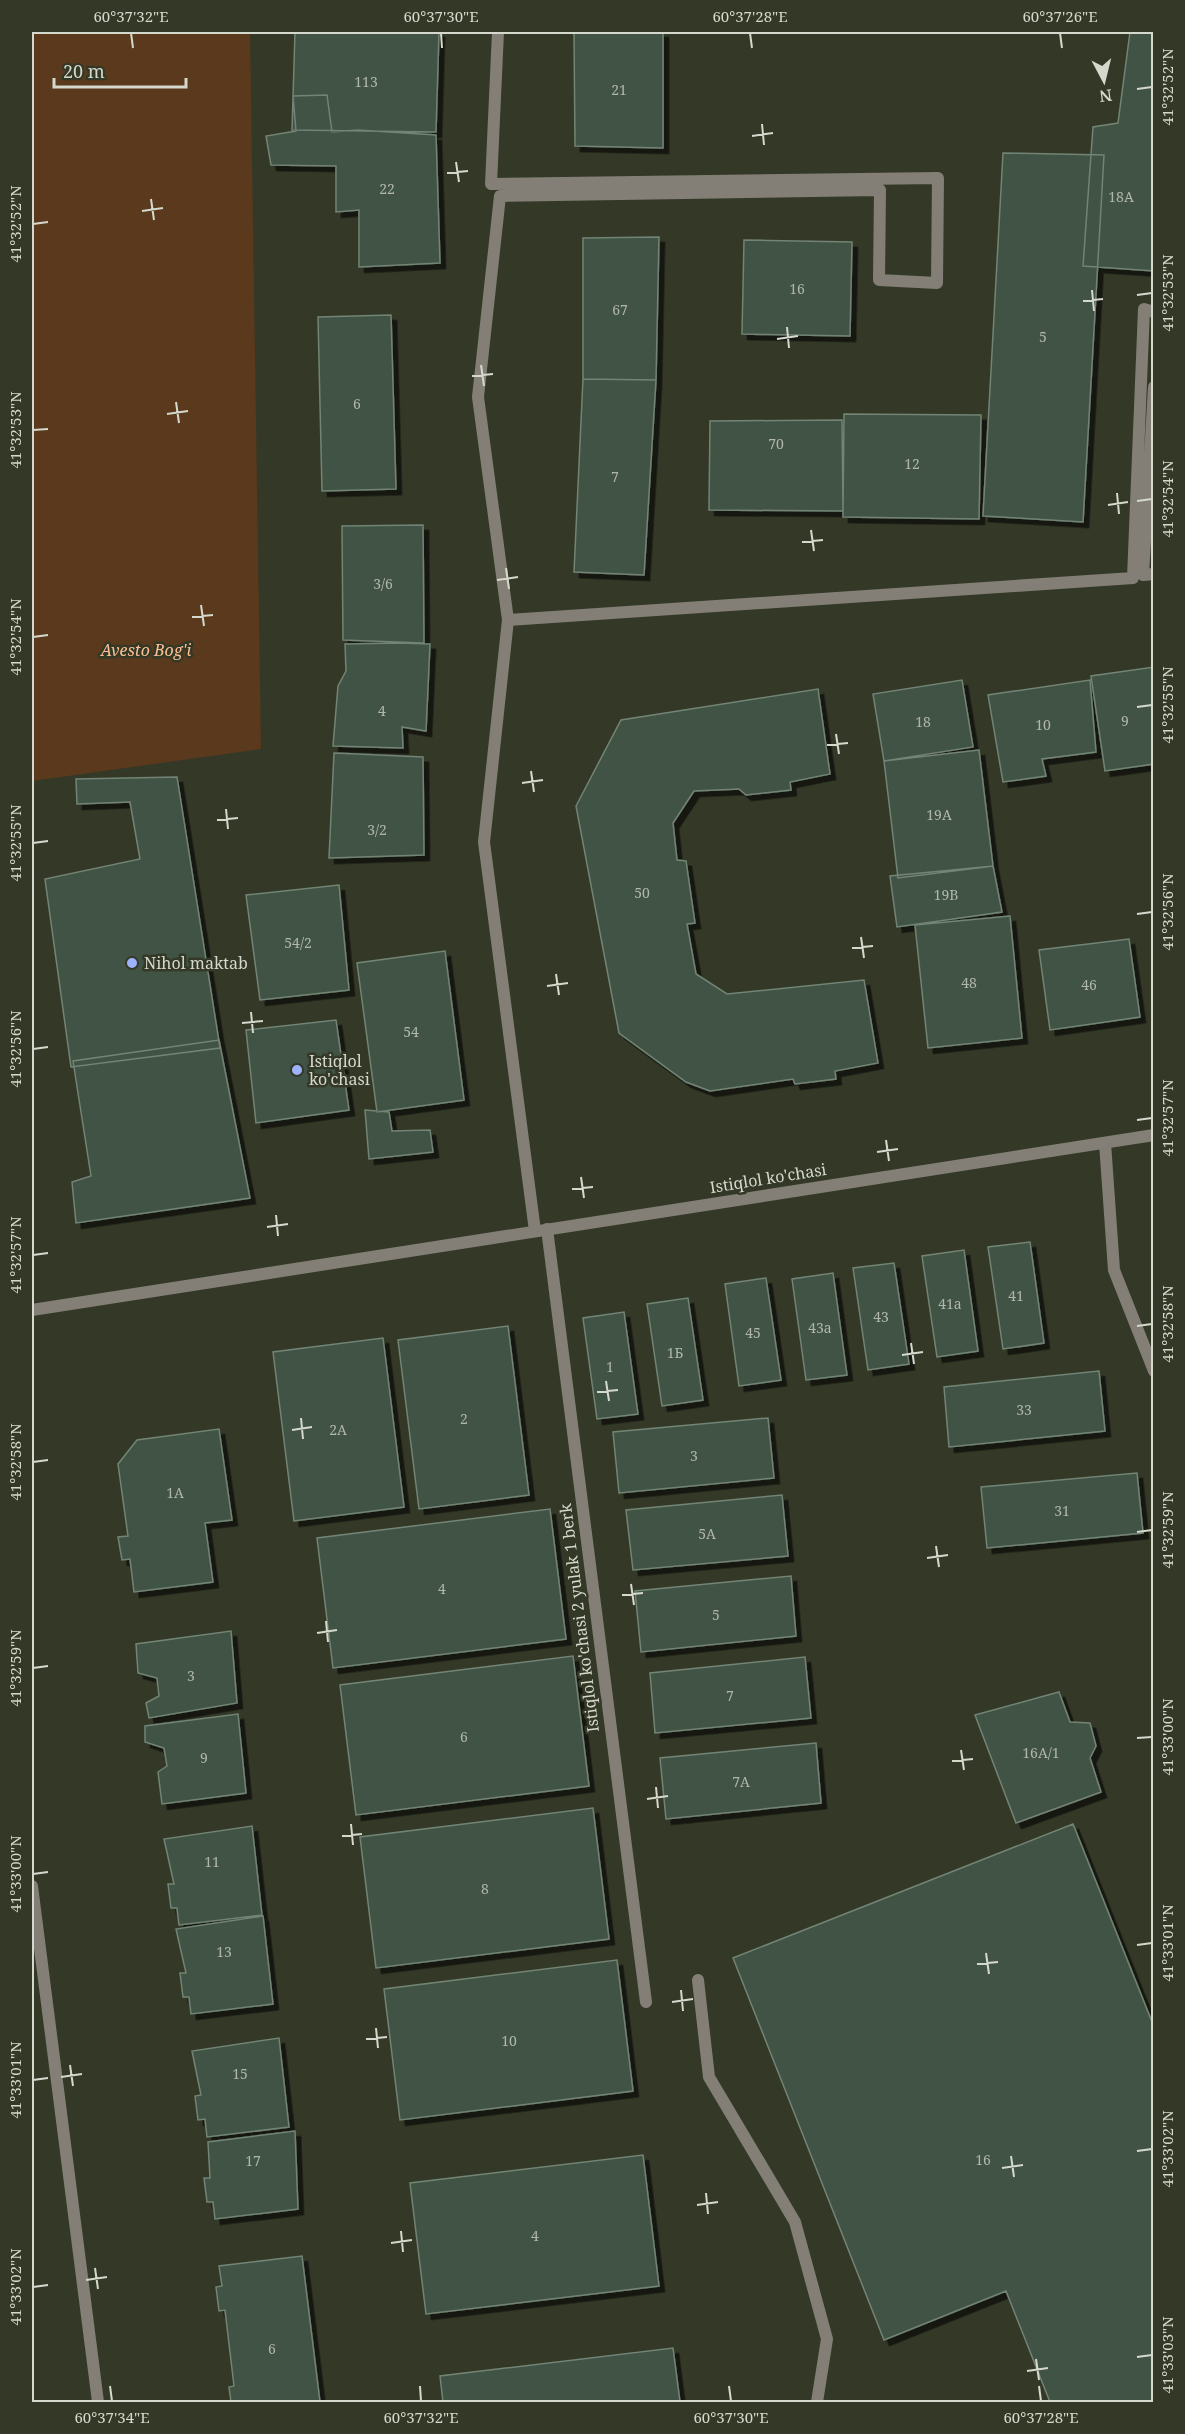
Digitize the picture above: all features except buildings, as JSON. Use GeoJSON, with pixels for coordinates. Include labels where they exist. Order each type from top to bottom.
{"type":"FeatureCollection","features":[{"type":"Feature","properties":{"kind":"street","name":"Istiqlol ko'chasi 2 yulak 1 berk"},"geometry":{"type":"LineString","coordinates":[[498,32],[491,184],[938,178],[937,283],[879,280],[880,190],[500,196],[478,397],[508,620],[483,842],[541,1230],[646,2002]]}},
{"type":"Feature","properties":{"kind":"street"},"geometry":{"type":"LineString","coordinates":[[508,620],[1133,578],[1144,309],[1154,312]]}},
{"type":"Feature","properties":{"kind":"street"},"geometry":{"type":"LineString","coordinates":[[1154,387],[1143,575],[1154,574]]}},
{"type":"Feature","properties":{"kind":"street","name":"Istiqlol ko'chasi"},"geometry":{"type":"LineString","coordinates":[[32,1310],[1154,1135]]}},
{"type":"Feature","properties":{"kind":"street"},"geometry":{"type":"LineString","coordinates":[[1104,1143],[1114,1270],[1154,1371]]}},
{"type":"Feature","properties":{"kind":"street"},"geometry":{"type":"LineString","coordinates":[[32,1886],[98,2403]]}},
{"type":"Feature","properties":{"kind":"street"},"geometry":{"type":"LineString","coordinates":[[698,1980],[709,2077],[795,2222],[798,2232],[827,2339],[817,2403]]}},
{"type":"Feature","properties":{"kind":"green space","name":"Avesto Bog'i"},"geometry":{"type":"Polygon","coordinates":[[[32,32],[250,32],[261,749],[32,781],[32,32]]]}},
{"type":"Feature","properties":{"kind":"place","name":"Nihol maktab"},"geometry":{"type":"Point","coordinates":[132,963]}},
{"type":"Feature","properties":{"kind":"place","name":"Istiqlol ko'chasi"},"geometry":{"type":"Point","coordinates":[297,1070]}}]}
